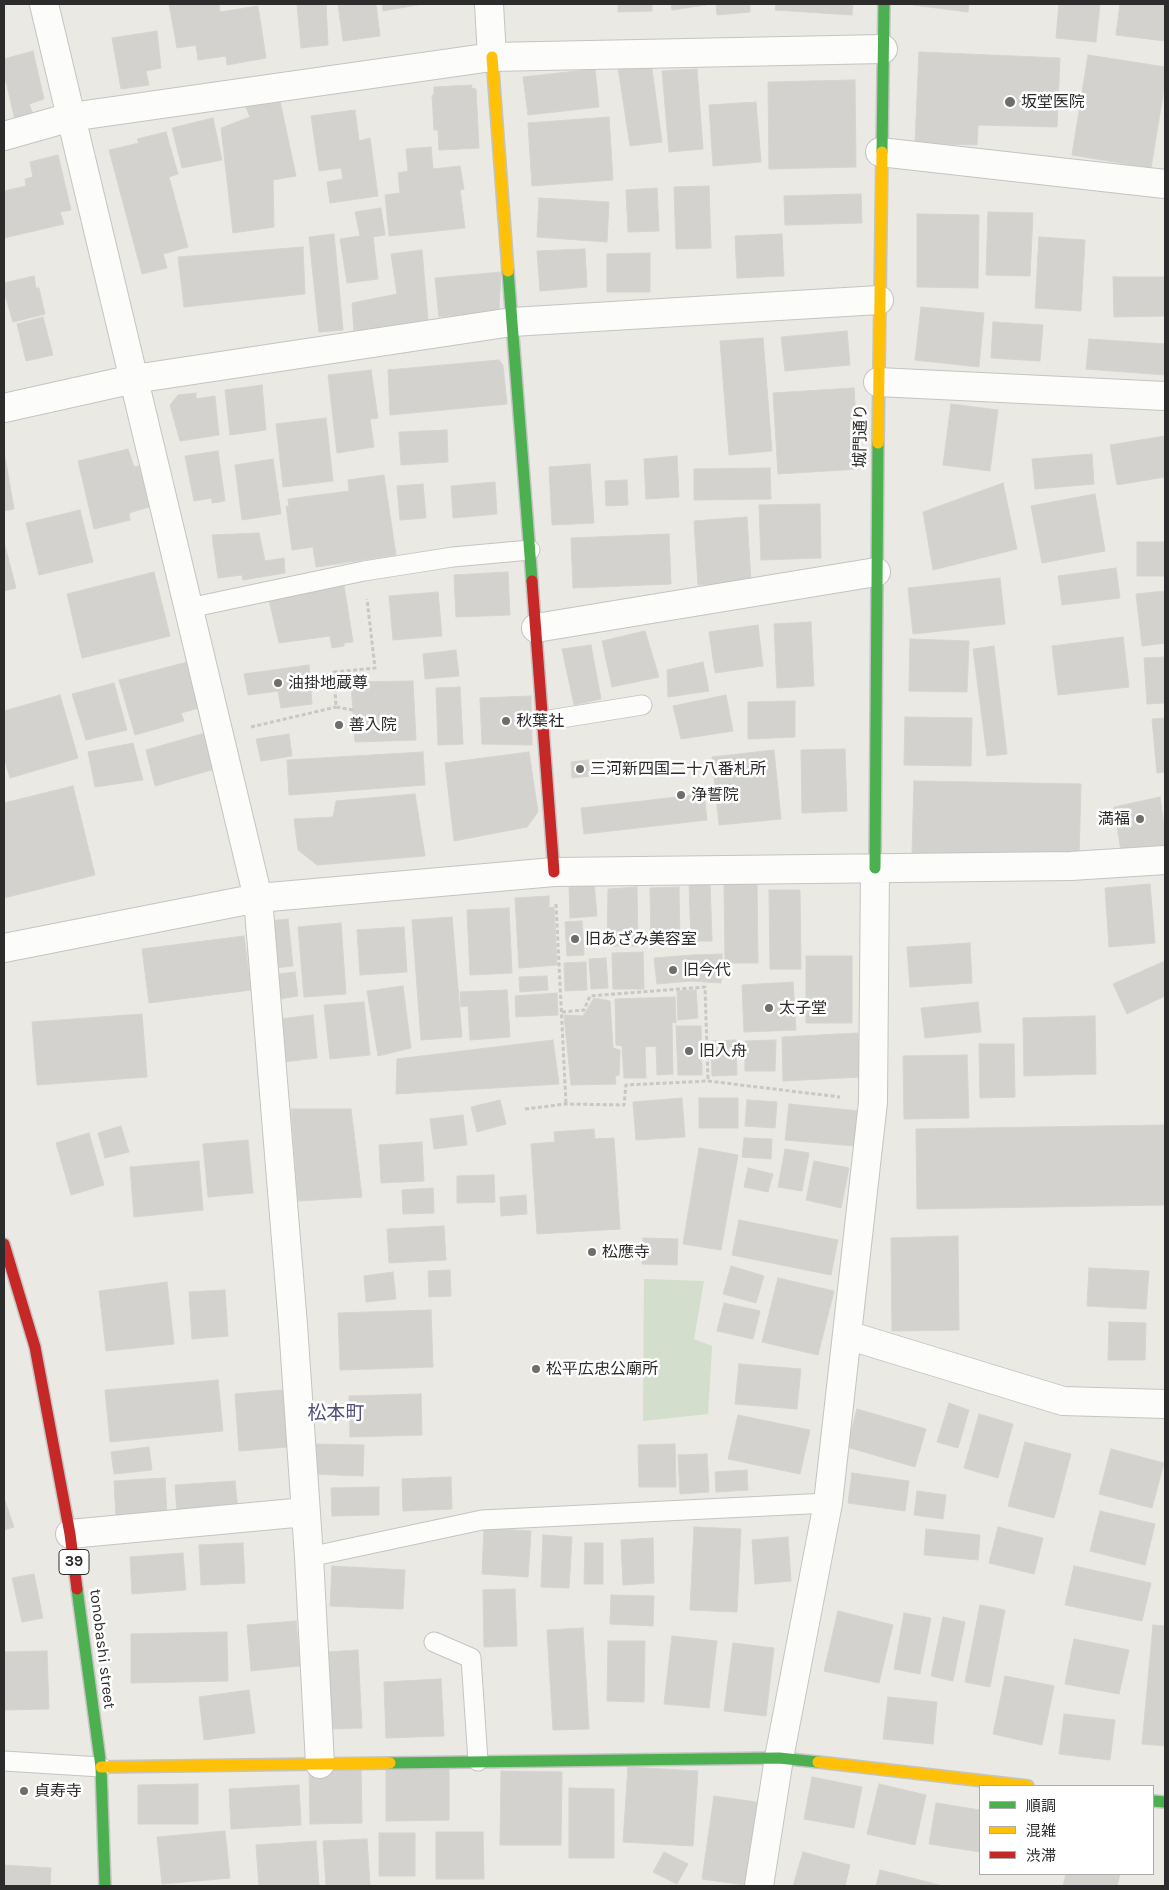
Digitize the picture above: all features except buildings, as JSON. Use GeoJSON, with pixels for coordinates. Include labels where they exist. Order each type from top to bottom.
{"type":"FeatureCollection","features":[{"type":"Feature","properties":{"kind":"street"},"geometry":{"type":"LineString","coordinates":[[44,4],[258,898],[290,1286],[309,1556],[320,1764]]}},
{"type":"Feature","properties":{"kind":"street"},"geometry":{"type":"LineString","coordinates":[[489,4],[554,872]]}},
{"type":"Feature","properties":{"kind":"street","name":"城門通り"},"geometry":{"type":"LineString","coordinates":[[875,868],[880,152],[884,4]]}},
{"type":"Feature","properties":{"kind":"street"},"geometry":{"type":"LineString","coordinates":[[4,136],[71,117],[492,58],[883,49]]}},
{"type":"Feature","properties":{"kind":"street"},"geometry":{"type":"LineString","coordinates":[[880,152],[1165,184]]}},
{"type":"Feature","properties":{"kind":"street"},"geometry":{"type":"LineString","coordinates":[[4,408],[134,379],[512,322],[879,300]]}},
{"type":"Feature","properties":{"kind":"street"},"geometry":{"type":"LineString","coordinates":[[878,382],[1165,396]]}},
{"type":"Feature","properties":{"kind":"street"},"geometry":{"type":"LineString","coordinates":[[536,628],[876,572]]}},
{"type":"Feature","properties":{"kind":"street"},"geometry":{"type":"LineString","coordinates":[[4,948],[258,898],[554,872],[1071,866],[1165,860]]}},
{"type":"Feature","properties":{"kind":"street"},"geometry":{"type":"LineString","coordinates":[[759,1886],[779,1758],[828,1503],[873,1102],[875,868]]}},
{"type":"Feature","properties":{"kind":"street","name":"tonobashi street"},"geometry":{"type":"LineString","coordinates":[[4,1244],[35,1347],[70,1534],[101,1766],[105,1886]]}},
{"type":"Feature","properties":{"kind":"street"},"geometry":{"type":"LineString","coordinates":[[847,1335],[1063,1401],[1165,1404]]}},
{"type":"Feature","properties":{"kind":"street"},"geometry":{"type":"LineString","coordinates":[[70,1534],[305,1512]]}},
{"type":"Feature","properties":{"kind":"street"},"geometry":{"type":"LineString","coordinates":[[101,1766],[779,1758],[1019,1785]]}},
{"type":"Feature","properties":{"kind":"lane"},"geometry":{"type":"LineString","coordinates":[[189,608],[364,571],[453,557],[530,550]]}},
{"type":"Feature","properties":{"kind":"lane"},"geometry":{"type":"LineString","coordinates":[[543,720],[642,705]]}},
{"type":"Feature","properties":{"kind":"lane"},"geometry":{"type":"LineString","coordinates":[[309,1556],[482,1520],[828,1503]]}},
{"type":"Feature","properties":{"kind":"lane"},"geometry":{"type":"LineString","coordinates":[[434,1642],[471,1658],[478,1762]]}},
{"type":"Feature","properties":{"kind":"lane"},"geometry":{"type":"LineString","coordinates":[[4,1761],[101,1766]]}},
{"type":"Feature","properties":{"kind":"path"},"geometry":{"type":"LineString","coordinates":[[336,707],[334,672],[375,668],[364,571]]}},
{"type":"Feature","properties":{"kind":"path"},"geometry":{"type":"LineString","coordinates":[[219,735],[336,707],[353,710]]}},
{"type":"Feature","properties":{"kind":"path"},"geometry":{"type":"LineString","coordinates":[[554,872],[566,1104]]}},
{"type":"Feature","properties":{"kind":"path"},"geometry":{"type":"LineString","coordinates":[[562,1012],[584,1010],[590,996],[705,987],[708,1081]]}},
{"type":"Feature","properties":{"kind":"path"},"geometry":{"type":"LineString","coordinates":[[525,1109],[566,1104],[624,1105],[626,1085],[708,1081],[873,1102]]}},
{"type":"Feature","properties":{"kind":"green space"},"geometry":{"type":"Polygon","coordinates":[[[644,1279],[704,1281],[694,1339],[712,1346],[708,1414],[643,1421],[644,1279]]]}},
{"type":"Feature","properties":{"kind":"traffic: fast"},"geometry":{"type":"LineString","coordinates":[[882,152],[884,4]]}},
{"type":"Feature","properties":{"kind":"traffic: fast"},"geometry":{"type":"LineString","coordinates":[[508,271],[532,581]]}},
{"type":"Feature","properties":{"kind":"traffic: fast"},"geometry":{"type":"LineString","coordinates":[[875,868],[878,443]]}},
{"type":"Feature","properties":{"kind":"traffic: fast"},"geometry":{"type":"LineString","coordinates":[[77,1589],[101,1767],[105,1886]]}},
{"type":"Feature","properties":{"kind":"traffic: fast"},"geometry":{"type":"LineString","coordinates":[[390,1763],[779,1758],[818,1762]]}},
{"type":"Feature","properties":{"kind":"traffic: fast"},"geometry":{"type":"LineString","coordinates":[[1154,1801],[1165,1802]]}},
{"type":"Feature","properties":{"kind":"traffic: slow"},"geometry":{"type":"LineString","coordinates":[[492,57],[508,271]]}},
{"type":"Feature","properties":{"kind":"traffic: slow"},"geometry":{"type":"LineString","coordinates":[[878,443],[882,152]]}},
{"type":"Feature","properties":{"kind":"traffic: slow"},"geometry":{"type":"LineString","coordinates":[[818,1762],[1019,1785]]}},
{"type":"Feature","properties":{"kind":"traffic: slow"},"geometry":{"type":"LineString","coordinates":[[101,1767],[390,1763]]}},
{"type":"Feature","properties":{"kind":"traffic: jam"},"geometry":{"type":"LineString","coordinates":[[532,581],[554,872]]}},
{"type":"Feature","properties":{"kind":"traffic: jam"},"geometry":{"type":"LineString","coordinates":[[4,1244],[35,1347],[70,1534],[77,1589]]}},
{"type":"Feature","properties":{"kind":"place","name":"坂堂医院"},"geometry":{"type":"Point","coordinates":[1010,102]}},
{"type":"Feature","properties":{"kind":"place","name":"油掛地蔵尊"},"geometry":{"type":"Point","coordinates":[278,683]}},
{"type":"Feature","properties":{"kind":"place","name":"秋葉社"},"geometry":{"type":"Point","coordinates":[506,721]}},
{"type":"Feature","properties":{"kind":"place","name":"善入院"},"geometry":{"type":"Point","coordinates":[339,725]}},
{"type":"Feature","properties":{"kind":"place","name":"三河新四国二十八番札所"},"geometry":{"type":"Point","coordinates":[580,769]}},
{"type":"Feature","properties":{"kind":"place","name":"浄誓院"},"geometry":{"type":"Point","coordinates":[681,795]}},
{"type":"Feature","properties":{"kind":"place","name":"満福"},"geometry":{"type":"Point","coordinates":[1140,819]}},
{"type":"Feature","properties":{"kind":"place","name":"旧あざみ美容室"},"geometry":{"type":"Point","coordinates":[575,939]}},
{"type":"Feature","properties":{"kind":"place","name":"旧今代"},"geometry":{"type":"Point","coordinates":[673,970]}},
{"type":"Feature","properties":{"kind":"place","name":"太子堂"},"geometry":{"type":"Point","coordinates":[769,1008]}},
{"type":"Feature","properties":{"kind":"place","name":"旧入舟"},"geometry":{"type":"Point","coordinates":[689,1051]}},
{"type":"Feature","properties":{"kind":"place","name":"松應寺"},"geometry":{"type":"Point","coordinates":[592,1252]}},
{"type":"Feature","properties":{"kind":"place","name":"松平広忠公廟所"},"geometry":{"type":"Point","coordinates":[536,1369]}},
{"type":"Feature","properties":{"kind":"place","name":"貞寿寺"},"geometry":{"type":"Point","coordinates":[24,1791]}},
{"type":"Feature","properties":{"kind":"district","name":"松本町"},"geometry":{"type":"Point","coordinates":[336,1414]}}]}
